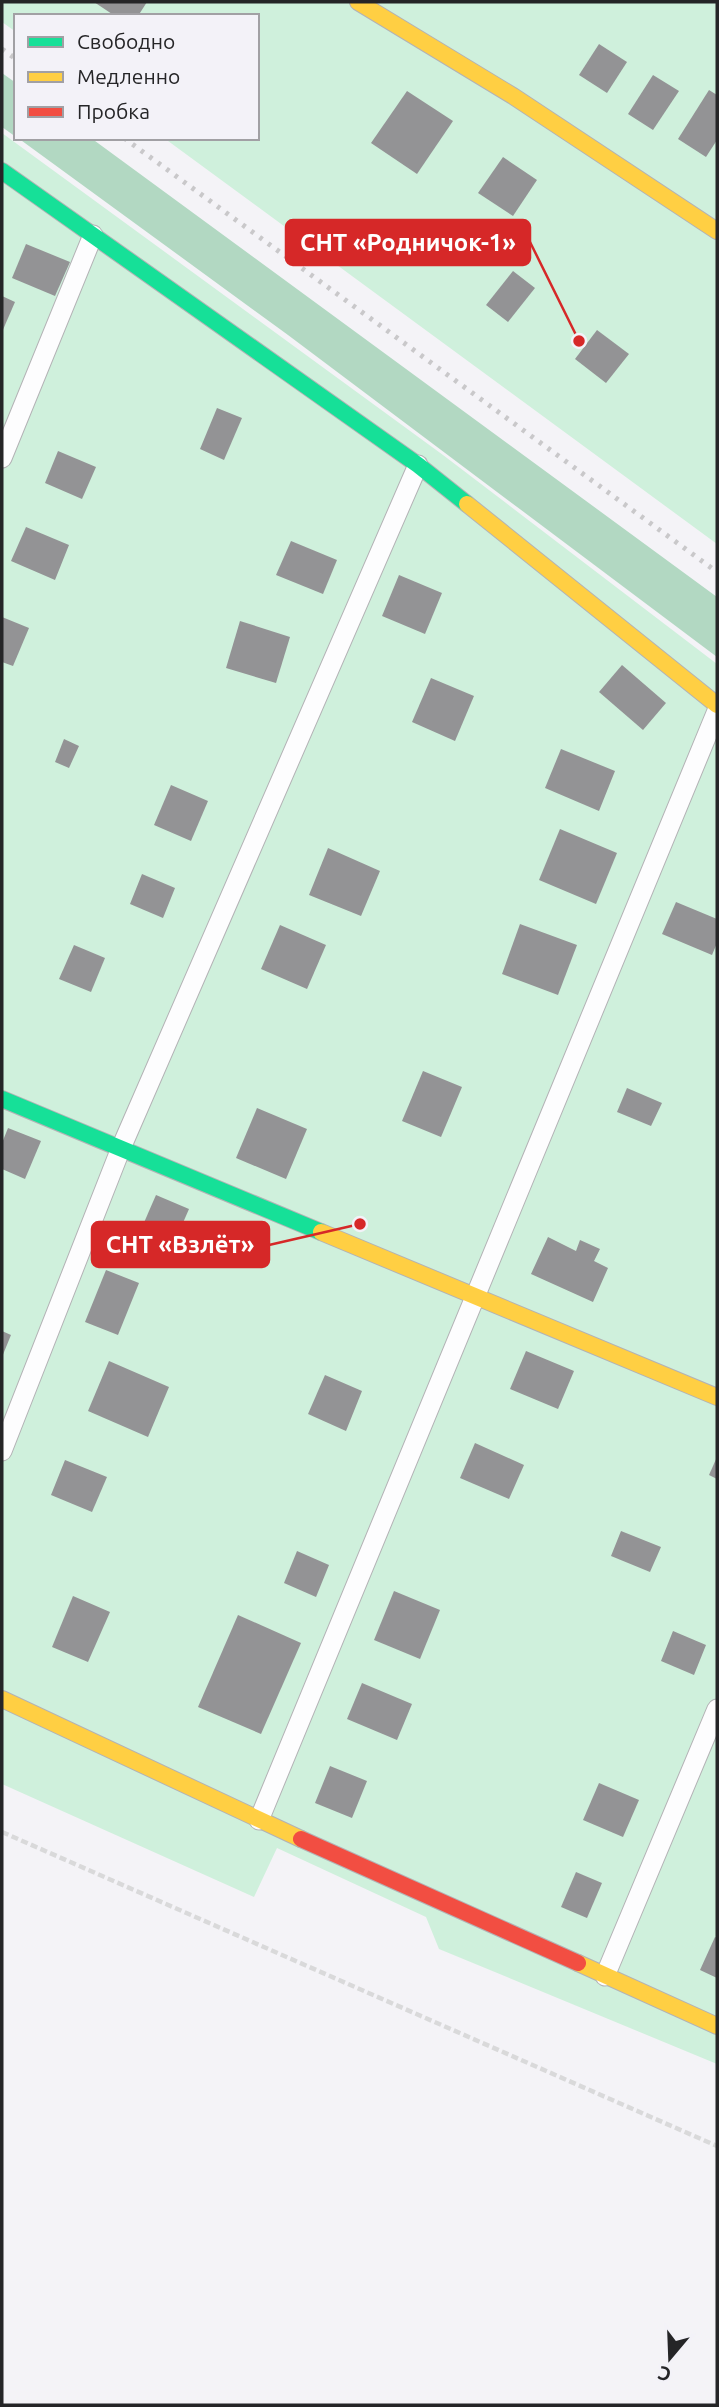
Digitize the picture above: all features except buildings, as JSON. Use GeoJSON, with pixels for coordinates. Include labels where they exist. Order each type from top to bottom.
{"type":"FeatureCollection","features":[{"type":"Feature","properties":{"kind":"street"},"geometry":{"type":"LineString","coordinates":[[358,2],[513,96],[717,230]]}},
{"type":"Feature","properties":{"kind":"street"},"geometry":{"type":"LineString","coordinates":[[2,170],[418,465],[717,705]]}},
{"type":"Feature","properties":{"kind":"street"},"geometry":{"type":"LineString","coordinates":[[2,1099],[717,1397]]}},
{"type":"Feature","properties":{"kind":"street"},"geometry":{"type":"LineString","coordinates":[[2,1699],[259,1820],[717,2026]]}},
{"type":"Feature","properties":{"kind":"lane"},"geometry":{"type":"LineString","coordinates":[[2,458],[93,235]]}},
{"type":"Feature","properties":{"kind":"lane"},"geometry":{"type":"LineString","coordinates":[[2,1451],[121,1148],[418,465]]}},
{"type":"Feature","properties":{"kind":"lane"},"geometry":{"type":"LineString","coordinates":[[259,1820],[717,711]]}},
{"type":"Feature","properties":{"kind":"lane"},"geometry":{"type":"LineString","coordinates":[[605,1976],[717,1709]]}},
{"type":"Feature","properties":{"kind":"path"},"geometry":{"type":"LineString","coordinates":[[2,1832],[717,2146]]}},
{"type":"Feature","properties":{"kind":"green space"},"geometry":{"type":"Polygon","coordinates":[[[2,2],[717,2],[717,544],[167,140],[259,140],[259,14],[14,14],[14,31],[2,22],[2,2]]]}},
{"type":"Feature","properties":{"kind":"green space"},"geometry":{"type":"Polygon","coordinates":[[[2,73],[14,82],[14,136],[2,127],[2,73]]]}},
{"type":"Feature","properties":{"kind":"green space"},"geometry":{"type":"Polygon","coordinates":[[[2,133],[443,455],[717,664],[717,2064],[439,1949],[426,1917],[277,1848],[254,1897],[2,1784],[2,133]]]}},
{"type":"Feature","properties":{"kind":"green space"},"geometry":{"type":"Polygon","coordinates":[[[21,140],[94,140],[717,597],[717,657],[288,335],[21,140]]]}},
{"type":"Feature","properties":{"kind":"railway"},"geometry":{"type":"LineString","coordinates":[[2,49],[14,58]]}},
{"type":"Feature","properties":{"kind":"railway"},"geometry":{"type":"LineString","coordinates":[[127,140],[717,572]]}},
{"type":"Feature","properties":{"kind":"traffic: fast"},"geometry":{"type":"LineString","coordinates":[[2,171],[418,465],[467,504]]}},
{"type":"Feature","properties":{"kind":"traffic: fast"},"geometry":{"type":"LineString","coordinates":[[2,1099],[321,1232]]}},
{"type":"Feature","properties":{"kind":"traffic: slow"},"geometry":{"type":"LineString","coordinates":[[358,2],[513,96],[717,231]]}},
{"type":"Feature","properties":{"kind":"traffic: slow"},"geometry":{"type":"LineString","coordinates":[[467,504],[717,705]]}},
{"type":"Feature","properties":{"kind":"traffic: slow"},"geometry":{"type":"LineString","coordinates":[[321,1232],[717,1397]]}},
{"type":"Feature","properties":{"kind":"traffic: slow"},"geometry":{"type":"LineString","coordinates":[[2,1699],[301,1839]]}},
{"type":"Feature","properties":{"kind":"traffic: slow"},"geometry":{"type":"LineString","coordinates":[[578,1963],[717,2026]]}},
{"type":"Feature","properties":{"kind":"traffic: jam"},"geometry":{"type":"LineString","coordinates":[[301,1839],[578,1963]]}},
{"type":"Feature","properties":{"kind":"place","name":"СНТ «Родничок-1»"},"geometry":{"type":"Point","coordinates":[579,341]}},
{"type":"Feature","properties":{"kind":"place","name":"СНТ «Взлёт»"},"geometry":{"type":"Point","coordinates":[360,1224]}}]}
